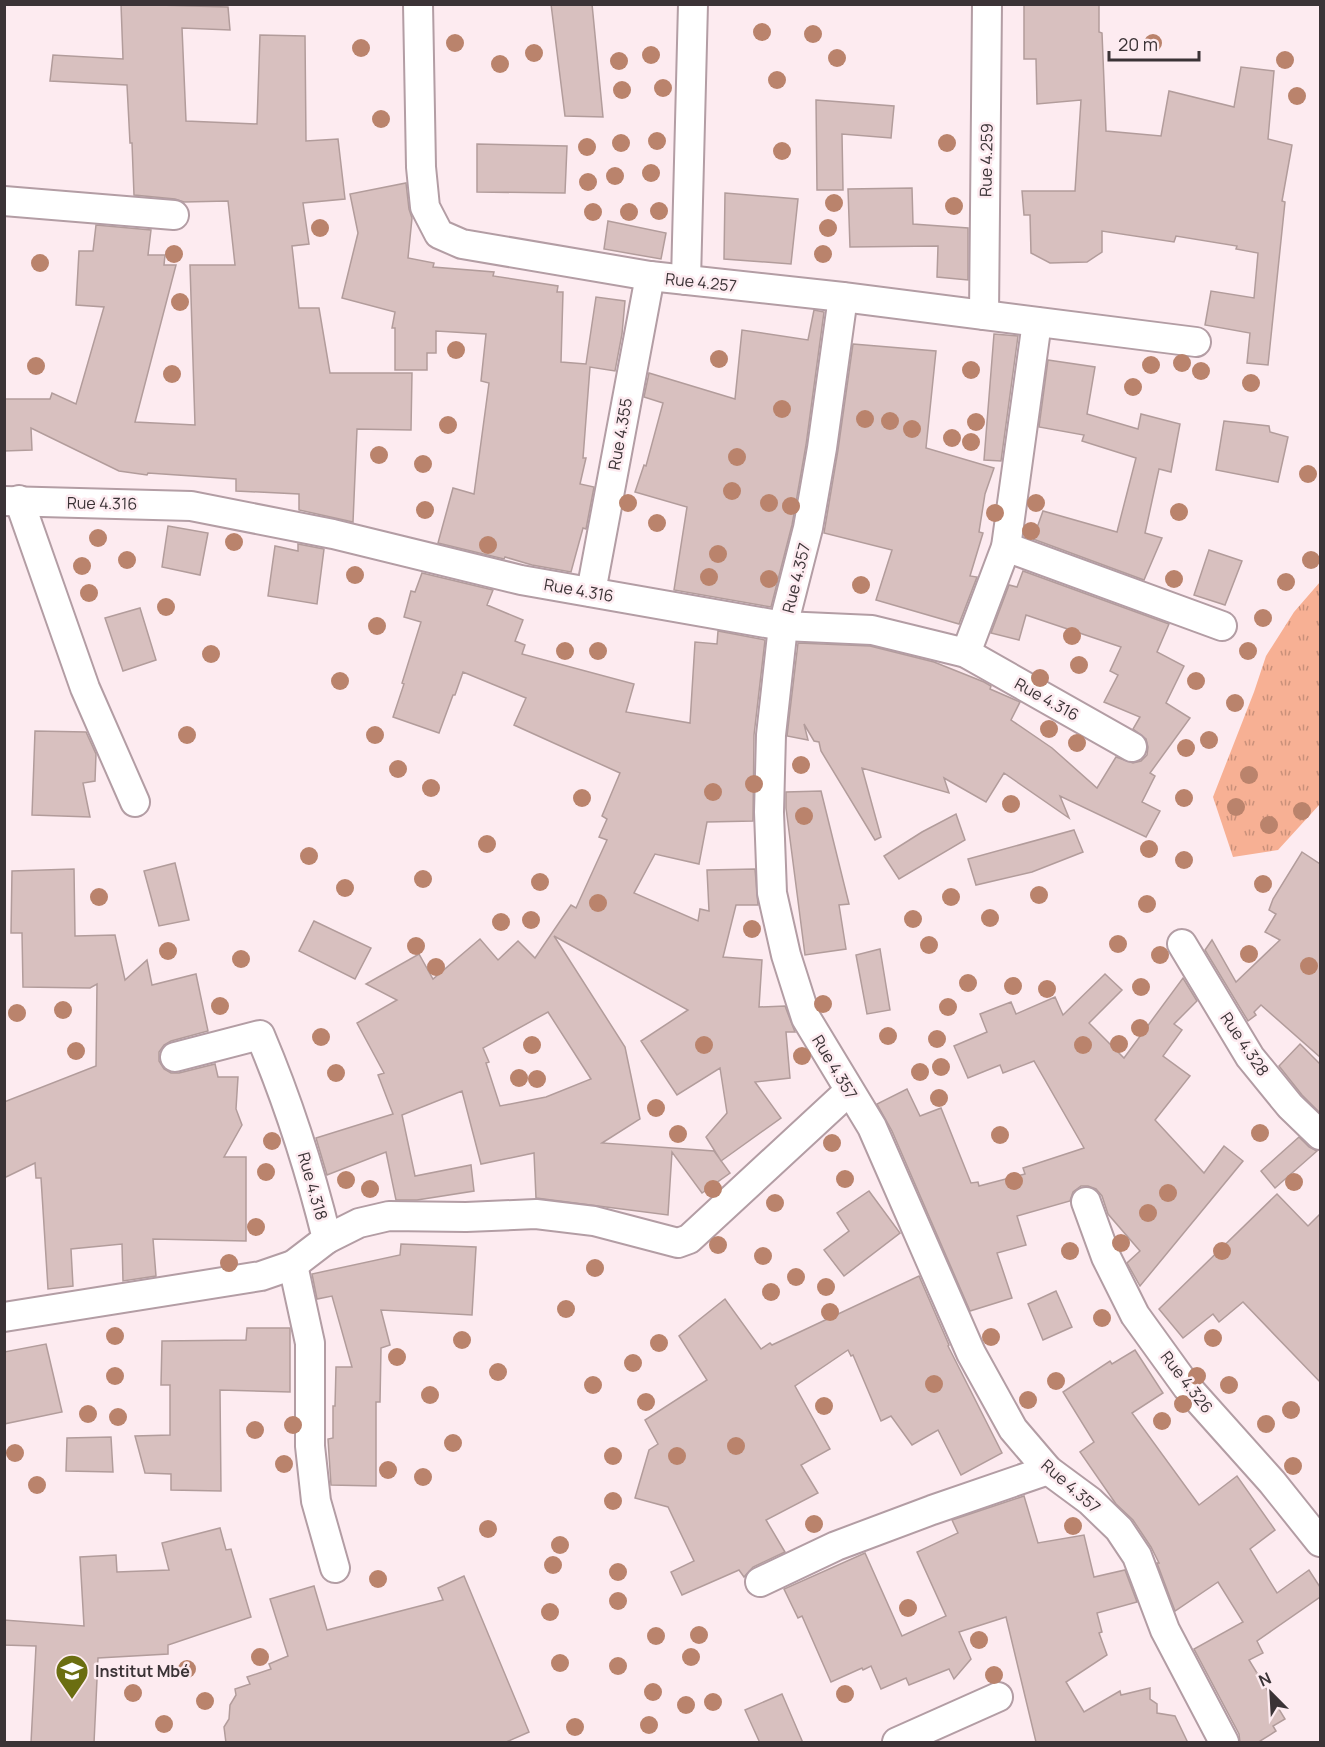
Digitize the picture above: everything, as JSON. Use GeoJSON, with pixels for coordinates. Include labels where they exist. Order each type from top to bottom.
{"type":"FeatureCollection","features":[{"type":"Feature","properties":{"kind":"street","name":"Rue 4.257"},"geometry":{"type":"LineString","coordinates":[[418,4],[421,167],[426,207],[439,234],[462,244],[650,276],[843,297],[1196,342]]}},
{"type":"Feature","properties":{"kind":"street"},"geometry":{"type":"LineString","coordinates":[[686,280],[693,4]]}},
{"type":"Feature","properties":{"kind":"street","name":"Rue 4.259"},"geometry":{"type":"LineString","coordinates":[[984,315],[987,4]]}},
{"type":"Feature","properties":{"kind":"street"},"geometry":{"type":"LineString","coordinates":[[4,201],[174,215]]}},
{"type":"Feature","properties":{"kind":"street","name":"Rue 4.355"},"geometry":{"type":"LineString","coordinates":[[591,592],[650,276]]}},
{"type":"Feature","properties":{"kind":"street","name":"Rue 4.357"},"geometry":{"type":"LineString","coordinates":[[843,297],[822,448],[808,528],[783,626],[771,735],[769,813],[772,893],[786,955],[806,1018],[872,1127],[971,1353],[1013,1429],[1048,1470],[1090,1501],[1119,1529],[1137,1556],[1165,1630],[1224,1743]]}},
{"type":"Feature","properties":{"kind":"street"},"geometry":{"type":"LineString","coordinates":[[966,653],[1006,547],[1037,322]]}},
{"type":"Feature","properties":{"kind":"street"},"geometry":{"type":"LineString","coordinates":[[12,500],[85,688],[135,802]]}},
{"type":"Feature","properties":{"kind":"street","name":"Rue 4.316"},"geometry":{"type":"LineString","coordinates":[[12,500],[191,506],[333,534],[521,580],[783,626],[872,630],[966,653],[1132,747]]}},
{"type":"Feature","properties":{"kind":"street"},"geometry":{"type":"LineString","coordinates":[[1006,547],[1222,626]]}},
{"type":"Feature","properties":{"kind":"street","name":"Rue 4.328"},"geometry":{"type":"LineString","coordinates":[[1182,944],[1250,1057],[1290,1106],[1320,1135]]}},
{"type":"Feature","properties":{"kind":"street","name":"Rue 4.318"},"geometry":{"type":"LineString","coordinates":[[4,1317],[261,1276],[293,1265],[327,1239],[305,1158],[273,1065],[260,1035],[175,1057]]}},
{"type":"Feature","properties":{"kind":"street"},"geometry":{"type":"LineString","coordinates":[[327,1239],[359,1223],[389,1216],[466,1217],[536,1214],[594,1221],[678,1243],[689,1239],[849,1091]]}},
{"type":"Feature","properties":{"kind":"street","name":"Rue 4.326"},"geometry":{"type":"LineString","coordinates":[[1086,1202],[1106,1257],[1135,1315],[1187,1387],[1272,1482],[1320,1542]]}},
{"type":"Feature","properties":{"kind":"street"},"geometry":{"type":"LineString","coordinates":[[293,1265],[310,1343],[310,1446],[316,1501],[335,1568]]}},
{"type":"Feature","properties":{"kind":"street"},"geometry":{"type":"LineString","coordinates":[[760,1582],[836,1546],[1048,1470]]}},
{"type":"Feature","properties":{"kind":"street"},"geometry":{"type":"LineString","coordinates":[[897,1743],[998,1697]]}},
{"type":"Feature","properties":{"kind":"green space"},"geometry":{"type":"Polygon","coordinates":[[[1320,582],[1320,804],[1278,850],[1233,857],[1213,797],[1266,656],[1294,612],[1320,582]]]}},
{"type":"Feature","properties":{"kind":"building"},"geometry":{"type":"Polygon","coordinates":[[[121,4],[228,7],[230,30],[182,28],[186,121],[257,124],[260,35],[305,36],[306,141],[338,139],[345,199],[303,203],[309,244],[292,246],[299,308],[319,308],[330,373],[412,373],[411,430],[357,429],[353,522],[299,510],[299,494],[236,491],[236,479],[148,473],[147,475],[119,471],[31,428],[32,450],[4,451],[4,399],[50,399],[52,393],[76,404],[104,307],[76,305],[79,251],[93,251],[96,225],[151,230],[148,255],[165,255],[164,265],[176,265],[135,422],[195,425],[190,265],[235,265],[228,201],[184,202],[134,195],[127,85],[50,81],[53,55],[123,59],[121,4]]]}},
{"type":"Feature","properties":{"kind":"building"},"geometry":{"type":"Polygon","coordinates":[[[551,4],[592,4],[603,117],[565,116],[551,4]]]}},
{"type":"Feature","properties":{"kind":"building"},"geometry":{"type":"Polygon","coordinates":[[[1024,4],[1099,4],[1106,131],[1161,136],[1169,91],[1234,107],[1241,67],[1274,71],[1268,139],[1292,145],[1282,201],[1285,202],[1268,365],[1247,363],[1250,333],[1205,325],[1211,291],[1254,298],[1258,253],[1236,249],[1237,246],[1176,236],[1174,242],[1102,231],[1102,252],[1087,262],[1050,263],[1031,253],[1030,215],[1024,215],[1022,191],[1075,191],[1081,100],[1037,104],[1036,59],[1024,59],[1024,4]]]}},
{"type":"Feature","properties":{"kind":"building"},"geometry":{"type":"Polygon","coordinates":[[[816,100],[894,106],[891,138],[842,134],[843,190],[817,190],[816,100]]]}},
{"type":"Feature","properties":{"kind":"building"},"geometry":{"type":"Polygon","coordinates":[[[477,144],[567,146],[565,193],[477,192],[477,144]]]}},
{"type":"Feature","properties":{"kind":"building"},"geometry":{"type":"Polygon","coordinates":[[[406,183],[412,218],[408,258],[434,263],[433,267],[494,272],[493,276],[558,286],[557,292],[563,292],[561,362],[586,364],[596,297],[625,301],[615,371],[590,367],[583,458],[586,458],[580,484],[594,487],[586,529],[583,528],[571,572],[438,543],[453,488],[474,494],[489,383],[481,381],[486,334],[436,331],[436,353],[427,353],[427,370],[395,370],[395,328],[392,328],[395,312],[342,298],[358,233],[350,194],[406,183]]]}},
{"type":"Feature","properties":{"kind":"building"},"geometry":{"type":"Polygon","coordinates":[[[912,188],[913,224],[968,228],[968,280],[937,277],[938,246],[850,247],[848,189],[912,188]]]}},
{"type":"Feature","properties":{"kind":"building"},"geometry":{"type":"Polygon","coordinates":[[[725,193],[798,199],[791,264],[724,259],[725,193]]]}},
{"type":"Feature","properties":{"kind":"building"},"geometry":{"type":"Polygon","coordinates":[[[608,221],[666,233],[661,259],[604,249],[608,221]]]}},
{"type":"Feature","properties":{"kind":"building"},"geometry":{"type":"Polygon","coordinates":[[[814,310],[824,312],[806,445],[792,525],[771,607],[674,590],[687,507],[635,492],[644,465],[646,466],[663,403],[644,397],[649,373],[735,399],[742,330],[808,340],[814,310]]]}},
{"type":"Feature","properties":{"kind":"building"},"geometry":{"type":"Polygon","coordinates":[[[994,334],[1018,336],[1001,461],[984,460],[994,334]]]}},
{"type":"Feature","properties":{"kind":"building"},"geometry":{"type":"Polygon","coordinates":[[[853,344],[936,351],[926,448],[994,468],[985,494],[979,532],[983,533],[970,576],[977,577],[959,624],[876,600],[892,550],[824,533],[853,344]]]}},
{"type":"Feature","properties":{"kind":"building"},"geometry":{"type":"Polygon","coordinates":[[[1048,360],[1095,367],[1087,414],[1138,429],[1141,414],[1180,424],[1171,472],[1159,469],[1145,533],[1162,538],[1144,580],[1033,539],[1043,511],[1117,532],[1136,458],[1082,441],[1084,435],[1039,427],[1048,360]]]}},
{"type":"Feature","properties":{"kind":"building"},"geometry":{"type":"Polygon","coordinates":[[[1224,421],[1269,426],[1270,432],[1288,437],[1278,482],[1216,470],[1224,421]]]}},
{"type":"Feature","properties":{"kind":"building"},"geometry":{"type":"Polygon","coordinates":[[[168,526],[208,533],[200,575],[162,567],[168,526]]]}},
{"type":"Feature","properties":{"kind":"building"},"geometry":{"type":"Polygon","coordinates":[[[298,544],[324,549],[317,604],[268,596],[275,546],[298,551],[298,544]]]}},
{"type":"Feature","properties":{"kind":"building"},"geometry":{"type":"Polygon","coordinates":[[[1209,550],[1242,561],[1225,605],[1194,595],[1209,550]]]}},
{"type":"Feature","properties":{"kind":"building"},"geometry":{"type":"Polygon","coordinates":[[[1023,571],[1169,624],[1157,652],[1184,666],[1166,703],[1190,718],[1150,773],[1155,776],[1142,802],[1160,811],[1146,837],[1060,796],[1069,818],[1004,773],[986,802],[944,778],[949,793],[862,768],[881,837],[875,840],[821,751],[819,742],[814,741],[804,724],[808,740],[787,736],[798,643],[870,646],[934,662],[984,682],[991,686],[990,689],[1020,702],[1011,720],[1052,748],[1097,788],[1116,757],[1133,763],[1141,761],[1147,755],[1146,739],[1133,729],[1140,717],[1104,702],[1118,675],[1110,671],[1121,647],[1026,615],[1019,640],[991,633],[1009,585],[1017,587],[1023,571]]]}},
{"type":"Feature","properties":{"kind":"building"},"geometry":{"type":"Polygon","coordinates":[[[422,573],[493,590],[487,605],[523,620],[515,641],[525,645],[522,654],[634,684],[626,712],[690,723],[695,642],[717,644],[718,631],[765,640],[754,735],[753,821],[707,822],[699,864],[655,854],[634,893],[698,921],[700,909],[709,911],[707,870],[755,869],[758,905],[736,905],[723,957],[762,960],[759,1007],[785,1006],[795,1032],[786,1032],[790,1078],[755,1082],[781,1118],[721,1161],[730,1173],[702,1193],[672,1152],[668,1215],[536,1198],[534,1153],[481,1164],[462,1091],[402,1115],[415,1176],[471,1165],[474,1191],[417,1200],[396,1200],[386,1152],[327,1175],[316,1138],[393,1114],[378,1075],[384,1073],[357,1023],[397,1000],[366,984],[419,954],[433,979],[480,939],[498,960],[518,941],[535,958],[571,905],[576,908],[607,840],[599,837],[607,819],[602,816],[620,773],[514,725],[526,698],[463,672],[439,733],[393,717],[421,622],[404,617],[411,591],[415,592],[422,573]],[[554,936],[625,1047],[640,1119],[602,1143],[714,1151],[719,1158],[706,1137],[727,1113],[720,1068],[677,1095],[641,1041],[688,1010],[554,936]],[[548,1012],[483,1048],[489,1062],[486,1063],[500,1106],[546,1097],[591,1079],[548,1012]]]}},
{"type":"Feature","properties":{"kind":"building"},"geometry":{"type":"Polygon","coordinates":[[[140,608],[156,660],[123,671],[105,618],[140,608]]]}},
{"type":"Feature","properties":{"kind":"building"},"geometry":{"type":"Polygon","coordinates":[[[35,731],[86,732],[96,754],[95,781],[83,783],[90,817],[32,815],[35,731]]]}},
{"type":"Feature","properties":{"kind":"building"},"geometry":{"type":"Polygon","coordinates":[[[821,791],[849,904],[839,905],[846,949],[805,955],[786,808],[786,792],[821,791]]]}},
{"type":"Feature","properties":{"kind":"building"},"geometry":{"type":"Polygon","coordinates":[[[956,814],[965,840],[899,879],[884,856],[956,814]]]}},
{"type":"Feature","properties":{"kind":"building"},"geometry":{"type":"Polygon","coordinates":[[[1074,830],[1083,852],[1032,872],[976,885],[968,859],[1074,830]]]}},
{"type":"Feature","properties":{"kind":"building"},"geometry":{"type":"Polygon","coordinates":[[[1302,852],[1320,864],[1320,1057],[1261,1005],[1254,1012],[1256,1015],[1248,1021],[1205,950],[1212,940],[1236,982],[1280,940],[1265,932],[1276,914],[1269,910],[1273,899],[1302,852]]]}},
{"type":"Feature","properties":{"kind":"building"},"geometry":{"type":"Polygon","coordinates":[[[175,863],[189,920],[159,926],[144,871],[175,863]]]}},
{"type":"Feature","properties":{"kind":"building"},"geometry":{"type":"Polygon","coordinates":[[[74,869],[75,936],[115,935],[125,980],[147,960],[152,985],[196,974],[208,1031],[164,1045],[159,1052],[159,1061],[164,1069],[171,1073],[215,1064],[218,1077],[238,1077],[236,1109],[242,1125],[224,1157],[246,1157],[246,1241],[153,1239],[156,1276],[123,1281],[122,1244],[71,1249],[73,1286],[48,1289],[41,1178],[36,1178],[35,1163],[4,1178],[4,1102],[96,1066],[97,984],[90,988],[23,987],[22,933],[11,933],[12,871],[74,869]]]}},
{"type":"Feature","properties":{"kind":"building"},"geometry":{"type":"Polygon","coordinates":[[[314,921],[371,948],[355,979],[299,951],[314,921]]]}},
{"type":"Feature","properties":{"kind":"building"},"geometry":{"type":"Polygon","coordinates":[[[880,949],[890,1010],[867,1014],[856,955],[880,949]]]}},
{"type":"Feature","properties":{"kind":"building"},"geometry":{"type":"Polygon","coordinates":[[[1105,974],[1122,990],[1089,1023],[1124,1058],[1183,978],[1197,1001],[1174,1024],[1182,1030],[1163,1056],[1190,1076],[1155,1120],[1204,1173],[1224,1146],[1243,1161],[1140,1286],[1127,1263],[1140,1251],[1108,1214],[1102,1196],[1096,1189],[1081,1186],[1073,1192],[1070,1201],[1017,1216],[1026,1245],[997,1253],[1012,1298],[970,1311],[892,1131],[877,1104],[907,1089],[920,1116],[941,1108],[971,1183],[978,1182],[979,1186],[1025,1174],[1023,1168],[1084,1148],[1034,1061],[1003,1073],[1000,1065],[968,1078],[954,1046],[987,1032],[980,1014],[1011,1002],[1016,1014],[1055,997],[1063,1015],[1105,974]]]}},
{"type":"Feature","properties":{"kind":"building"},"geometry":{"type":"Polygon","coordinates":[[[1300,1044],[1320,1064],[1320,1113],[1279,1066],[1300,1044]]]}},
{"type":"Feature","properties":{"kind":"building"},"geometry":{"type":"Polygon","coordinates":[[[1299,1137],[1317,1151],[1275,1188],[1261,1171],[1299,1137]]]}},
{"type":"Feature","properties":{"kind":"building"},"geometry":{"type":"Polygon","coordinates":[[[869,1191],[900,1233],[844,1276],[824,1250],[849,1231],[837,1213],[869,1191]]]}},
{"type":"Feature","properties":{"kind":"building"},"geometry":{"type":"Polygon","coordinates":[[[1277,1194],[1308,1226],[1320,1214],[1320,1382],[1243,1302],[1219,1322],[1213,1314],[1183,1338],[1159,1309],[1277,1194]]]}},
{"type":"Feature","properties":{"kind":"building"},"geometry":{"type":"Polygon","coordinates":[[[401,1244],[476,1247],[472,1315],[381,1310],[390,1345],[381,1348],[380,1402],[376,1402],[376,1486],[331,1485],[328,1439],[333,1438],[336,1367],[352,1367],[332,1296],[317,1299],[312,1274],[400,1255],[401,1244]]]}},
{"type":"Feature","properties":{"kind":"building"},"geometry":{"type":"Polygon","coordinates":[[[919,1276],[948,1346],[1002,1453],[961,1475],[938,1430],[912,1445],[891,1416],[881,1421],[853,1355],[851,1356],[848,1350],[795,1386],[830,1449],[801,1465],[818,1493],[766,1520],[785,1552],[753,1567],[744,1577],[739,1570],[682,1595],[671,1572],[694,1561],[668,1507],[635,1498],[649,1450],[658,1444],[645,1420],[707,1380],[679,1336],[725,1299],[761,1349],[919,1276]]]}},
{"type":"Feature","properties":{"kind":"building"},"geometry":{"type":"Polygon","coordinates":[[[1056,1291],[1072,1327],[1043,1340],[1028,1304],[1056,1291]]]}},
{"type":"Feature","properties":{"kind":"building"},"geometry":{"type":"Polygon","coordinates":[[[247,1328],[290,1328],[290,1392],[220,1390],[221,1491],[171,1490],[171,1474],[145,1473],[135,1436],[170,1435],[170,1385],[161,1385],[162,1341],[246,1340],[247,1328]]]}},
{"type":"Feature","properties":{"kind":"building"},"geometry":{"type":"Polygon","coordinates":[[[46,1344],[62,1412],[4,1424],[4,1352],[46,1344]]]}},
{"type":"Feature","properties":{"kind":"building"},"geometry":{"type":"Polygon","coordinates":[[[1135,1350],[1163,1393],[1132,1413],[1199,1505],[1237,1476],[1275,1530],[1250,1549],[1277,1593],[1309,1570],[1320,1587],[1320,1597],[1257,1641],[1263,1653],[1249,1660],[1285,1719],[1273,1726],[1276,1731],[1257,1743],[1240,1743],[1239,1734],[1194,1649],[1243,1622],[1218,1582],[1175,1611],[1157,1563],[1159,1563],[1151,1547],[1133,1520],[1116,1504],[1080,1452],[1094,1442],[1063,1392],[1110,1361],[1112,1364],[1135,1350]]]}},
{"type":"Feature","properties":{"kind":"building"},"geometry":{"type":"Polygon","coordinates":[[[111,1437],[113,1472],[66,1471],[67,1438],[111,1437]]]}},
{"type":"Feature","properties":{"kind":"building"},"geometry":{"type":"Polygon","coordinates":[[[1024,1496],[1038,1543],[1084,1535],[1094,1577],[1125,1570],[1137,1602],[1097,1613],[1102,1632],[1099,1633],[1107,1655],[1066,1682],[1084,1712],[1120,1691],[1121,1695],[1150,1688],[1150,1699],[1157,1704],[1157,1713],[1175,1716],[1188,1743],[1036,1742],[1006,1617],[959,1632],[971,1659],[954,1679],[949,1669],[909,1685],[906,1678],[881,1689],[871,1666],[831,1682],[802,1616],[798,1618],[784,1589],[865,1553],[902,1636],[946,1616],[917,1552],[958,1533],[952,1520],[1024,1496]]]}},
{"type":"Feature","properties":{"kind":"building"},"geometry":{"type":"Polygon","coordinates":[[[220,1528],[226,1550],[231,1549],[251,1617],[168,1645],[168,1654],[98,1658],[94,1743],[31,1743],[36,1646],[4,1645],[4,1620],[84,1626],[80,1557],[116,1555],[117,1572],[169,1570],[162,1543],[220,1528]]]}},
{"type":"Feature","properties":{"kind":"building"},"geometry":{"type":"Polygon","coordinates":[[[464,1576],[529,1732],[504,1743],[226,1743],[224,1727],[229,1719],[230,1705],[236,1695],[235,1689],[250,1684],[247,1677],[271,1669],[269,1664],[288,1656],[270,1599],[314,1586],[327,1630],[443,1600],[438,1588],[464,1576]]]}},
{"type":"Feature","properties":{"kind":"building"},"geometry":{"type":"Polygon","coordinates":[[[782,1694],[803,1743],[760,1743],[745,1710],[782,1694]]]}},
{"type":"Feature","properties":{"kind":"place","name":"Institut Mbé"},"geometry":{"type":"Point","coordinates":[72,1700]}}]}
